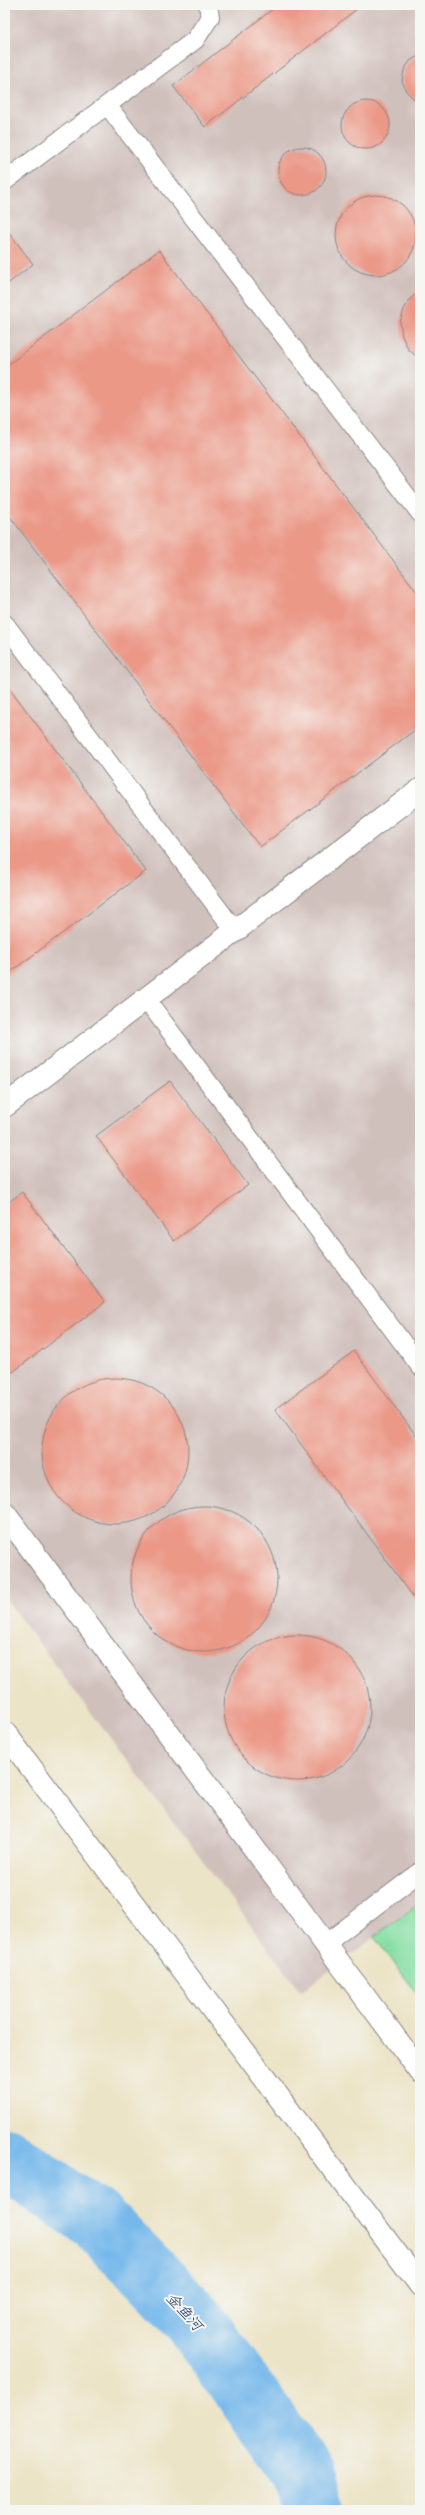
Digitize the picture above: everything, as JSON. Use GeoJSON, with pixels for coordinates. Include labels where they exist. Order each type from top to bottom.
{"type":"FeatureCollection","features":[{"type":"Feature","properties":{"kind":"street"},"geometry":{"type":"LineString","coordinates":[[5,1106],[420,790]]}},
{"type":"Feature","properties":{"kind":"street"},"geometry":{"type":"LineString","coordinates":[[5,1514],[420,2071]]}},
{"type":"Feature","properties":{"kind":"street"},"geometry":{"type":"LineString","coordinates":[[5,1734],[420,2285]]}},
{"type":"Feature","properties":{"kind":"lane"},"geometry":{"type":"LineString","coordinates":[[5,181],[195,40],[210,17],[208,5]]}},
{"type":"Feature","properties":{"kind":"lane"},"geometry":{"type":"LineString","coordinates":[[107,105],[420,513]]}},
{"type":"Feature","properties":{"kind":"lane"},"geometry":{"type":"LineString","coordinates":[[5,624],[235,931]]}},
{"type":"Feature","properties":{"kind":"lane"},"geometry":{"type":"LineString","coordinates":[[146,999],[420,1366]]}},
{"type":"Feature","properties":{"kind":"lane"},"geometry":{"type":"LineString","coordinates":[[325,1944],[420,1872]]}},
{"type":"Feature","properties":{"kind":"shaded area"},"geometry":{"type":"Polygon","coordinates":[[[5,5],[420,5],[420,1903],[301,1992],[5,1598],[5,5]]]}},
{"type":"Feature","properties":{"kind":"green space"},"geometry":{"type":"Polygon","coordinates":[[[420,1903],[420,1997],[374,1937],[420,1903]]]}},
{"type":"Feature","properties":{"kind":"building"},"geometry":{"type":"Polygon","coordinates":[[[278,5],[362,5],[205,127],[173,86],[278,5]]]}},
{"type":"Feature","properties":{"kind":"building"},"geometry":{"type":"Polygon","coordinates":[[[420,55],[420,101],[414,99],[406,91],[402,81],[404,70],[410,61],[420,55]]]}},
{"type":"Feature","properties":{"kind":"building"},"geometry":{"type":"Polygon","coordinates":[[[366,101],[375,103],[383,108],[388,116],[390,125],[388,134],[383,142],[375,147],[366,149],[357,147],[349,142],[344,134],[342,125],[344,116],[349,108],[357,103],[366,101]]]}},
{"type":"Feature","properties":{"kind":"building"},"geometry":{"type":"Polygon","coordinates":[[[302,147],[311,149],[319,154],[324,162],[326,171],[324,180],[319,188],[311,193],[302,195],[293,193],[285,188],[280,180],[278,171],[280,162],[285,154],[293,149],[302,147]]]}},
{"type":"Feature","properties":{"kind":"building"},"geometry":{"type":"Polygon","coordinates":[[[376,195],[391,198],[404,207],[413,220],[416,235],[413,250],[404,263],[391,272],[376,275],[361,272],[348,263],[339,250],[336,235],[339,220],[348,207],[361,198],[376,195]]]}},
{"type":"Feature","properties":{"kind":"building"},"geometry":{"type":"Polygon","coordinates":[[[5,227],[33,264],[5,286],[5,227]]]}},
{"type":"Feature","properties":{"kind":"building"},"geometry":{"type":"Polygon","coordinates":[[[159,250],[420,596],[420,726],[260,847],[5,510],[5,367],[159,250]]]}},
{"type":"Feature","properties":{"kind":"building"},"geometry":{"type":"Polygon","coordinates":[[[420,291],[420,359],[408,349],[402,336],[400,322],[404,309],[411,298],[420,291]]]}},
{"type":"Feature","properties":{"kind":"building"},"geometry":{"type":"Polygon","coordinates":[[[5,682],[146,871],[5,976],[5,682]]]}},
{"type":"Feature","properties":{"kind":"building"},"geometry":{"type":"Polygon","coordinates":[[[170,1081],[248,1185],[174,1241],[96,1136],[170,1081]]]}},
{"type":"Feature","properties":{"kind":"building"},"geometry":{"type":"Polygon","coordinates":[[[22,1192],[105,1302],[5,1378],[5,1205],[22,1192]]]}},
{"type":"Feature","properties":{"kind":"building"},"geometry":{"type":"Polygon","coordinates":[[[354,1351],[420,1441],[420,1606],[275,1409],[354,1351]]]}},
{"type":"Feature","properties":{"kind":"building"},"geometry":{"type":"Polygon","coordinates":[[[108,1378],[122,1378],[150,1386],[162,1394],[172,1404],[183,1423],[187,1437],[187,1465],[180,1486],[172,1498],[162,1508],[143,1519],[122,1524],[108,1524],[80,1516],[68,1508],[58,1498],[47,1479],[42,1458],[42,1444],[50,1416],[58,1404],[68,1394],[87,1383],[108,1378]]]}},
{"type":"Feature","properties":{"kind":"building"},"geometry":{"type":"Polygon","coordinates":[[[197,1506],[211,1506],[239,1514],[251,1522],[261,1532],[272,1551],[276,1565],[276,1593],[269,1614],[261,1626],[251,1636],[232,1647],[211,1652],[197,1652],[169,1644],[157,1636],[147,1626],[136,1607],[131,1586],[131,1572],[139,1544],[147,1532],[157,1522],[176,1511],[197,1506]]]}},
{"type":"Feature","properties":{"kind":"building"},"geometry":{"type":"Polygon","coordinates":[[[290,1635],[304,1635],[332,1643],[344,1651],[354,1661],[365,1680],[369,1694],[369,1722],[362,1743],[354,1755],[344,1765],[325,1776],[304,1781],[290,1781],[262,1773],[250,1765],[240,1755],[229,1736],[224,1715],[224,1701],[232,1673],[240,1661],[250,1651],[269,1640],[290,1635]]]}},
{"type":"Feature","properties":{"kind":"waterway","name":"金鱼河"},"geometry":{"type":"LineString","coordinates":[[5,2158],[100,2223],[194,2320],[300,2468],[310,2510]]}}]}
